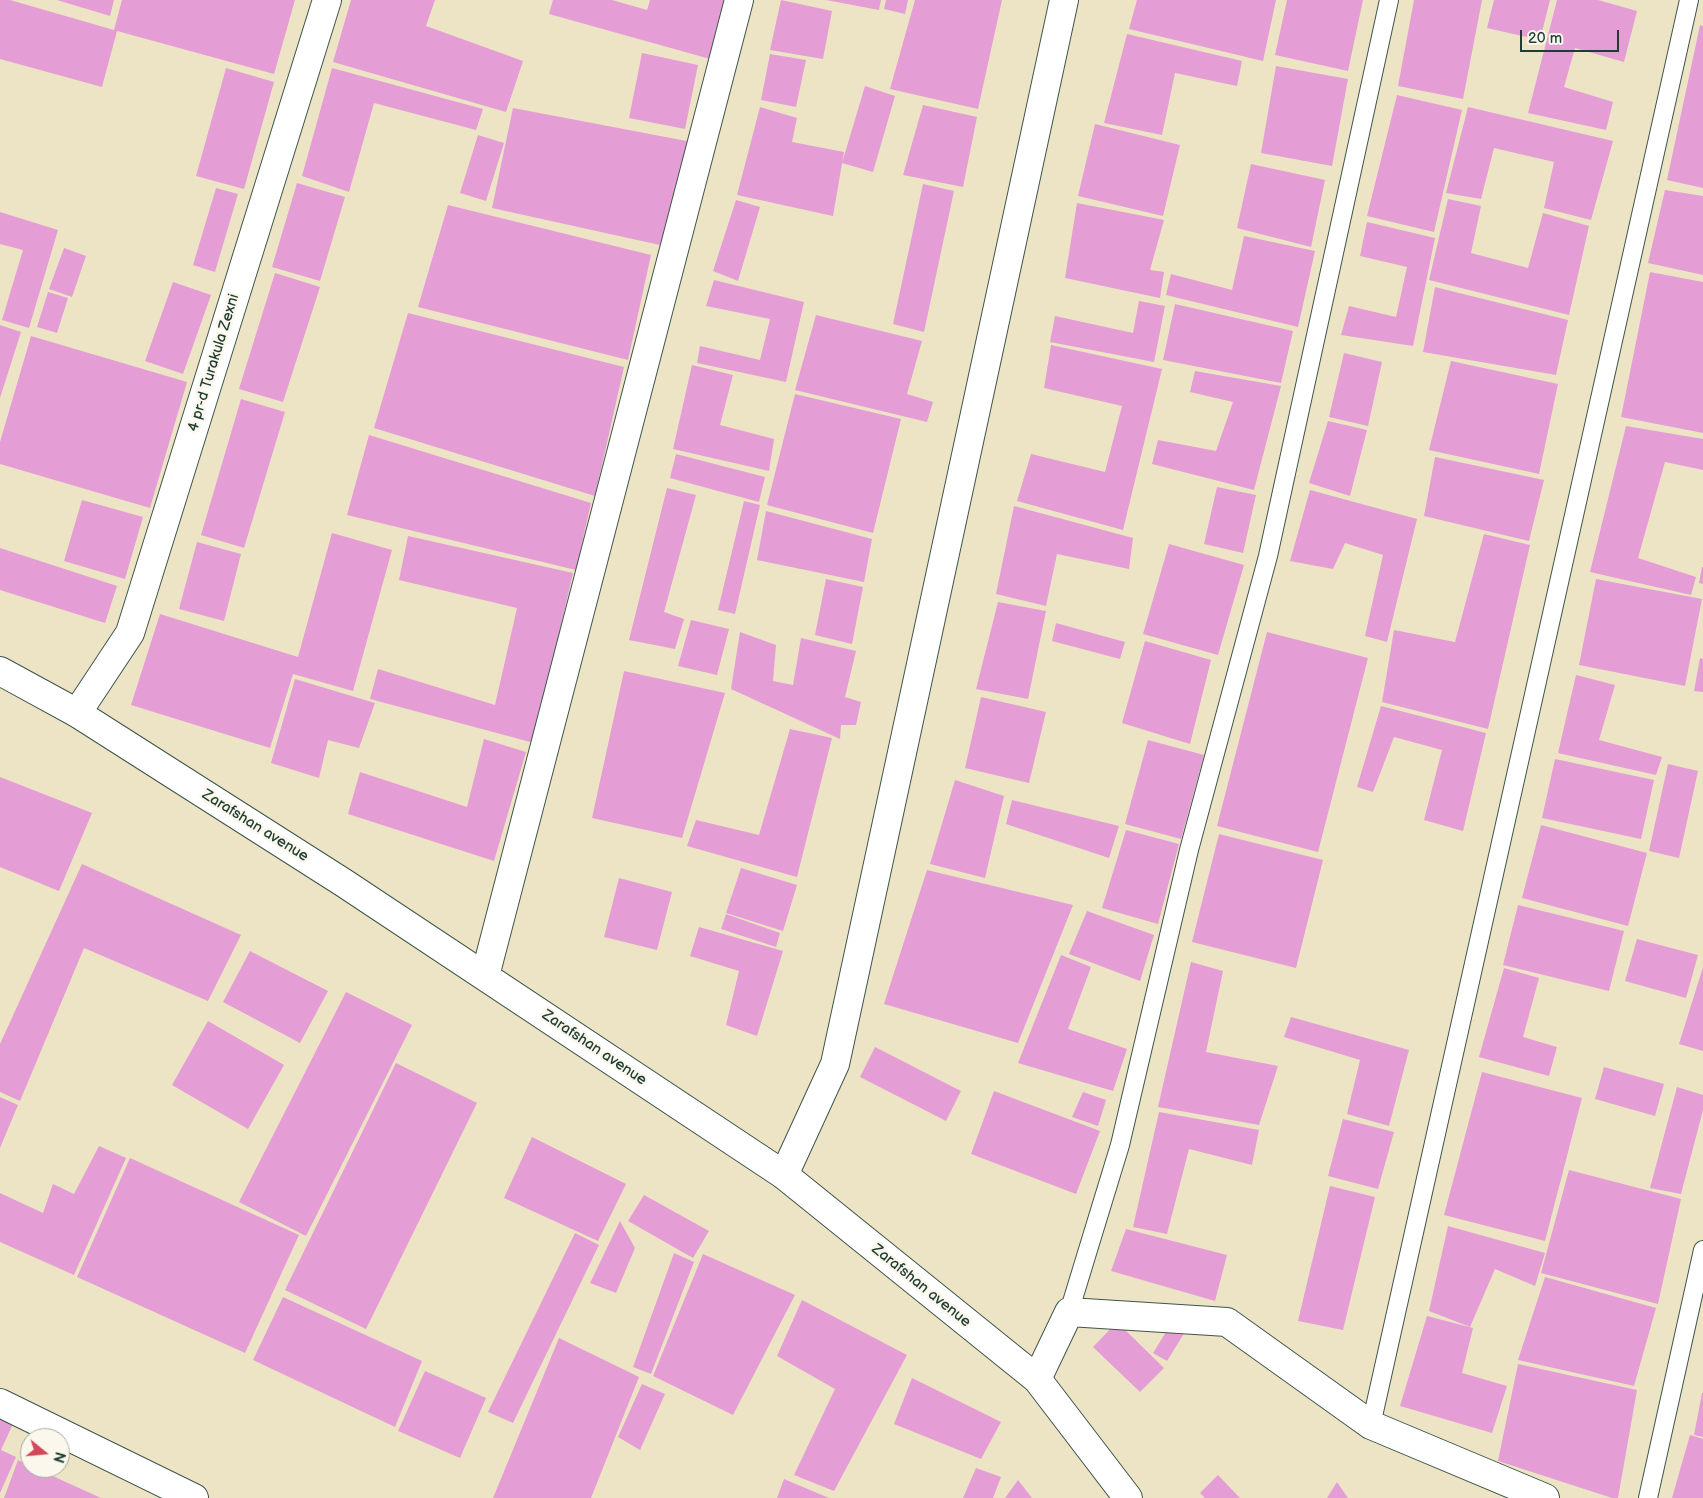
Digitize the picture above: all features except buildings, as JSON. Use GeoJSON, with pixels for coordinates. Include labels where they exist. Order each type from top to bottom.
{"type":"FeatureCollection","features":[{"type":"Feature","properties":{"kind":"street","name":"4 pr-d Turakula Zexni"},"geometry":{"type":"LineString","coordinates":[[77,714],[130,633],[327,0]]}},
{"type":"Feature","properties":{"kind":"street"},"geometry":{"type":"LineString","coordinates":[[485,976],[739,0]]}},
{"type":"Feature","properties":{"kind":"street"},"geometry":{"type":"LineString","coordinates":[[784,1175],[835,1064],[1064,0]]}},
{"type":"Feature","properties":{"kind":"street","name":"Zarafshan avenue"},"geometry":{"type":"LineString","coordinates":[[0,670],[77,714],[344,882],[784,1175],[1037,1379],[1128,1498]]}},
{"type":"Feature","properties":{"kind":"street"},"geometry":{"type":"LineString","coordinates":[[1037,1379],[1069,1312],[1227,1322],[1371,1425],[1545,1498]]}},
{"type":"Feature","properties":{"kind":"street"},"geometry":{"type":"LineString","coordinates":[[0,1403],[194,1498]]}},
{"type":"Feature","properties":{"kind":"lane"},"geometry":{"type":"LineString","coordinates":[[1069,1312],[1120,1145],[1189,850],[1268,556],[1389,0]]}},
{"type":"Feature","properties":{"kind":"lane"},"geometry":{"type":"LineString","coordinates":[[1371,1425],[1689,0]]}},
{"type":"Feature","properties":{"kind":"lane"},"geometry":{"type":"LineString","coordinates":[[1648,1498],[1703,1250]]}}]}
